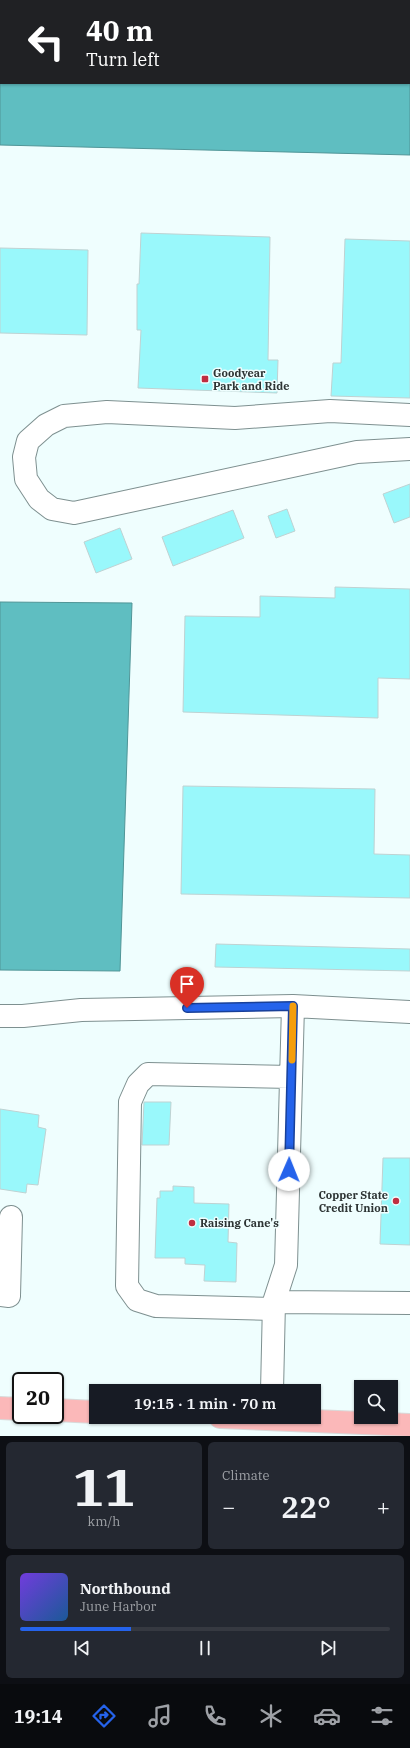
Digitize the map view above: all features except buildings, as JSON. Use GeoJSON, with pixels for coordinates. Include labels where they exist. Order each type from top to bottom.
{"type":"FeatureCollection","features":[{"type":"Feature","properties":{"kind":"main road"},"geometry":{"type":"LineString","coordinates":[[0,1408],[12,1408]]}},
{"type":"Feature","properties":{"kind":"main road"},"geometry":{"type":"LineString","coordinates":[[64,1410],[89,1412]]}},
{"type":"Feature","properties":{"kind":"main road"},"geometry":{"type":"LineString","coordinates":[[321,1420],[410,1425]]}},
{"type":"Feature","properties":{"kind":"lane"},"geometry":{"type":"LineString","coordinates":[[410,415],[330,411],[235,418],[107,412],[64,416],[46,426],[28,441],[24,457],[26,479],[39,499],[52,509],[74,513],[357,452],[410,450]]}},
{"type":"Feature","properties":{"kind":"lane"},"geometry":{"type":"LineString","coordinates":[[0,1016],[23,1016],[81,1010],[293,1006],[410,1012]]}},
{"type":"Feature","properties":{"kind":"lane"},"geometry":{"type":"LineString","coordinates":[[272,1384],[273,1305],[286,1265],[293,1006]]}},
{"type":"Feature","properties":{"kind":"lane"},"geometry":{"type":"LineString","coordinates":[[291,1077],[148,1074],[138,1084],[130,1102],[127,1286],[137,1300],[156,1306],[273,1305],[368,1302],[410,1303]]}},
{"type":"Feature","properties":{"kind":"lane"},"geometry":{"type":"LineString","coordinates":[[0,1295],[9,1296],[11,1217]]}},
{"type":"Feature","properties":{"kind":"lane"},"geometry":{"type":"LineString","coordinates":[[368,1302],[396,1289],[410,1289]]}},
{"type":"Feature","properties":{"kind":"water"},"geometry":{"type":"Polygon","coordinates":[[[0,84],[410,84],[410,155],[0,145],[0,84]]]}},
{"type":"Feature","properties":{"kind":"water"},"geometry":{"type":"Polygon","coordinates":[[[0,602],[132,603],[120,971],[0,970],[0,602]]]}},
{"type":"Feature","properties":{"kind":"slow traffic"},"geometry":{"type":"LineString","coordinates":[[292,1060],[293,1006]]}},
{"type":"Feature","properties":{"kind":"place","name":"Goodyear Park and Ride"},"geometry":{"type":"Point","coordinates":[205,379]}},
{"type":"Feature","properties":{"kind":"place","name":"Copper State Credit Union"},"geometry":{"type":"Point","coordinates":[396,1201]}},
{"type":"Feature","properties":{"kind":"place","name":"Raising Cane's"},"geometry":{"type":"Point","coordinates":[192,1223]}},
{"type":"Feature","properties":{"kind":"route"},"geometry":{"type":"LineString","coordinates":[[187,1008],[293,1006],[289,1170]]}}]}
